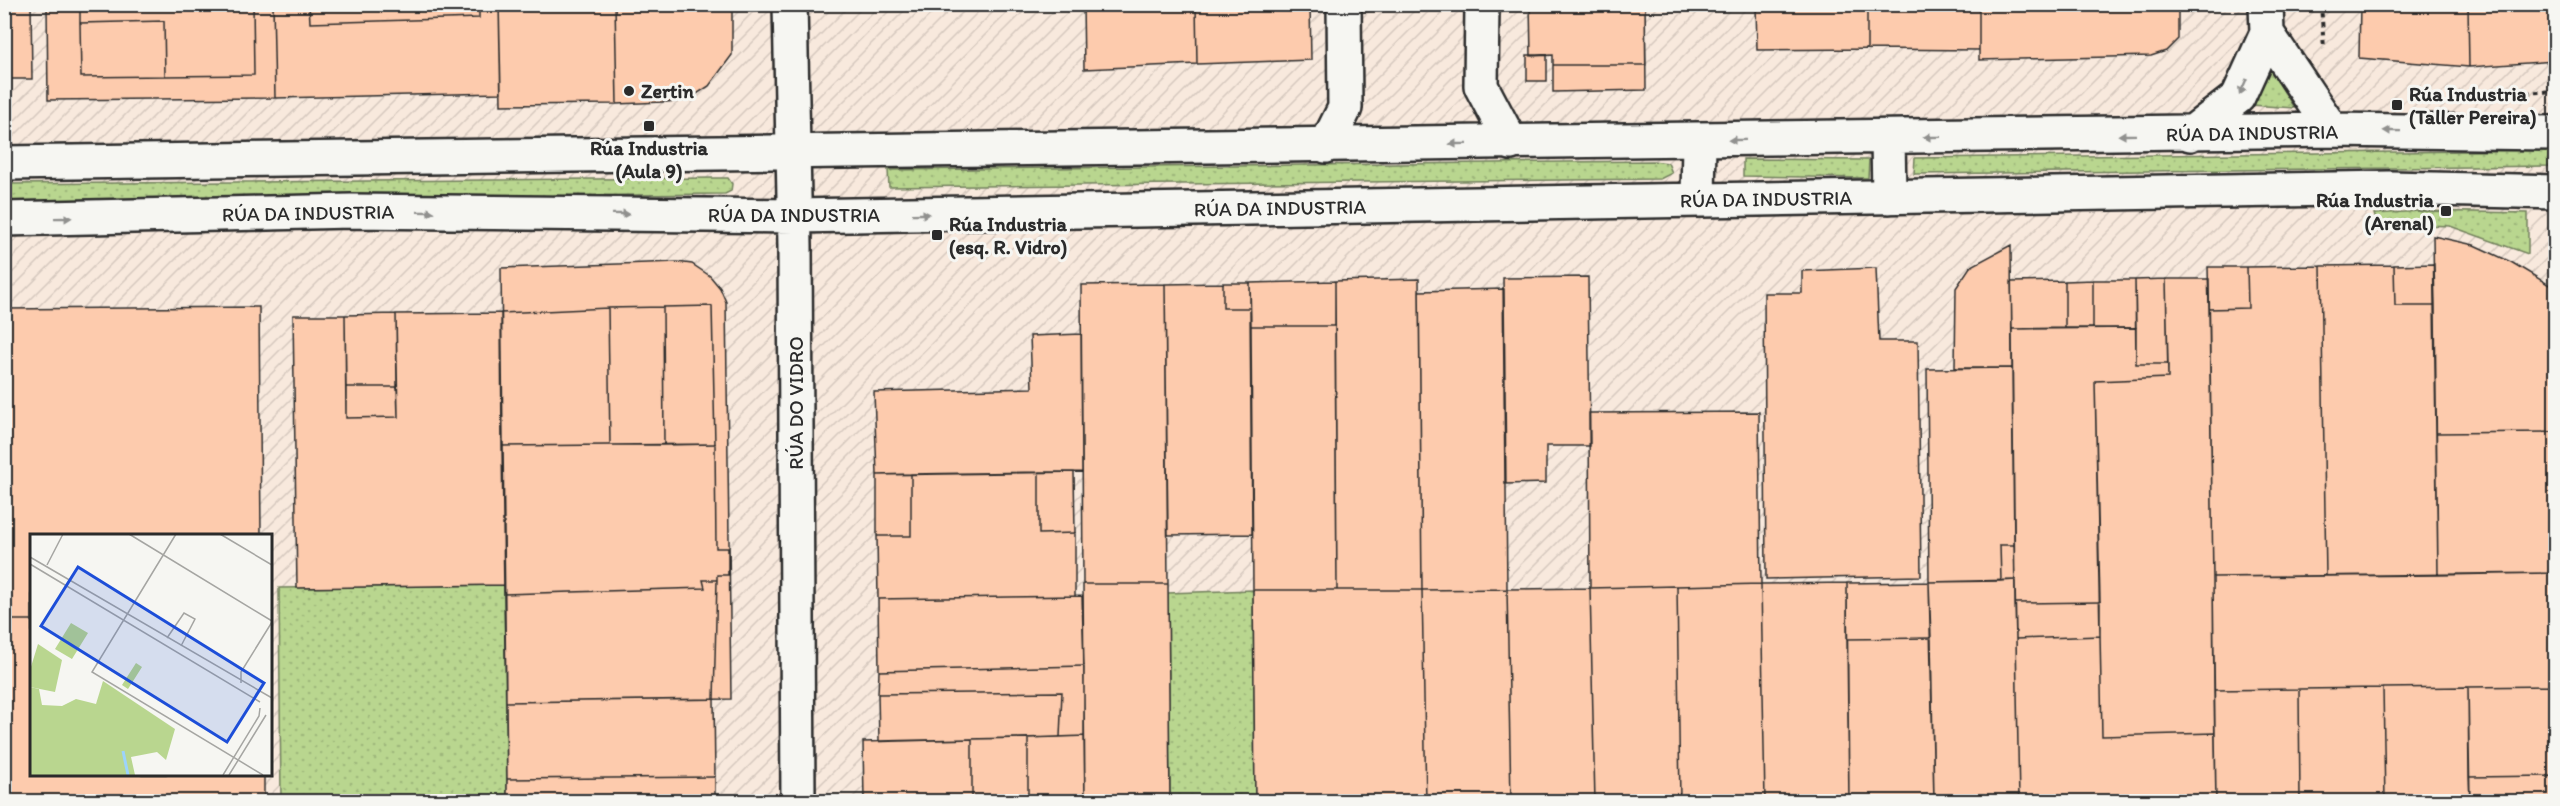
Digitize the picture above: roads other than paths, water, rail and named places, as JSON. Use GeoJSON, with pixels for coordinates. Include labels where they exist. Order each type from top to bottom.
{"type":"FeatureCollection","features":[{"type":"Feature","properties":{"kind":"street","name":"RÚA DO VIDRO"},"geometry":{"type":"LineString","coordinates":[[790,4],[795,216],[798,801]]}},
{"type":"Feature","properties":{"kind":"street"},"geometry":{"type":"LineString","coordinates":[[1326,146],[1345,108],[1344,4]]}},
{"type":"Feature","properties":{"kind":"street"},"geometry":{"type":"LineString","coordinates":[[1482,4],[1481,86],[1511,143]]}},
{"type":"Feature","properties":{"kind":"street"},"geometry":{"type":"LineString","coordinates":[[2267,19],[2332,130]]}},
{"type":"Feature","properties":{"kind":"street"},"geometry":{"type":"LineString","coordinates":[[2190,134],[2238,97],[2267,19]]}},
{"type":"Feature","properties":{"kind":"street","name":"RÚA DA INDUSTRIA"},"geometry":{"type":"LineString","coordinates":[[4,163],[1699,141],[2332,130],[2556,133]]}},
{"type":"Feature","properties":{"kind":"street"},"geometry":{"type":"LineString","coordinates":[[1888,138],[1889,197]]}},
{"type":"Feature","properties":{"kind":"street"},"geometry":{"type":"LineString","coordinates":[[1698,200],[1699,141]]}},
{"type":"Feature","properties":{"kind":"street","name":"RÚA DA INDUSTRIA"},"geometry":{"type":"LineString","coordinates":[[4,219],[351,211],[795,216],[2389,188],[2556,192]]}},
{"type":"Feature","properties":{"kind":"place","name":"Zertin"},"geometry":{"type":"Point","coordinates":[629,91]}},
{"type":"Feature","properties":{"kind":"place","name":"Rúa Industria (Taller Pereira)"},"geometry":{"type":"Point","coordinates":[2397,105]}},
{"type":"Feature","properties":{"kind":"place","name":"Rúa Industria (Aula 9)"},"geometry":{"type":"Point","coordinates":[649,126]}},
{"type":"Feature","properties":{"kind":"place","name":"Rúa Industria (Arenal)"},"geometry":{"type":"Point","coordinates":[2446,211]}},
{"type":"Feature","properties":{"kind":"place","name":"Rúa Industria (esq. R. Vidro)"},"geometry":{"type":"Point","coordinates":[937,235]}}]}
